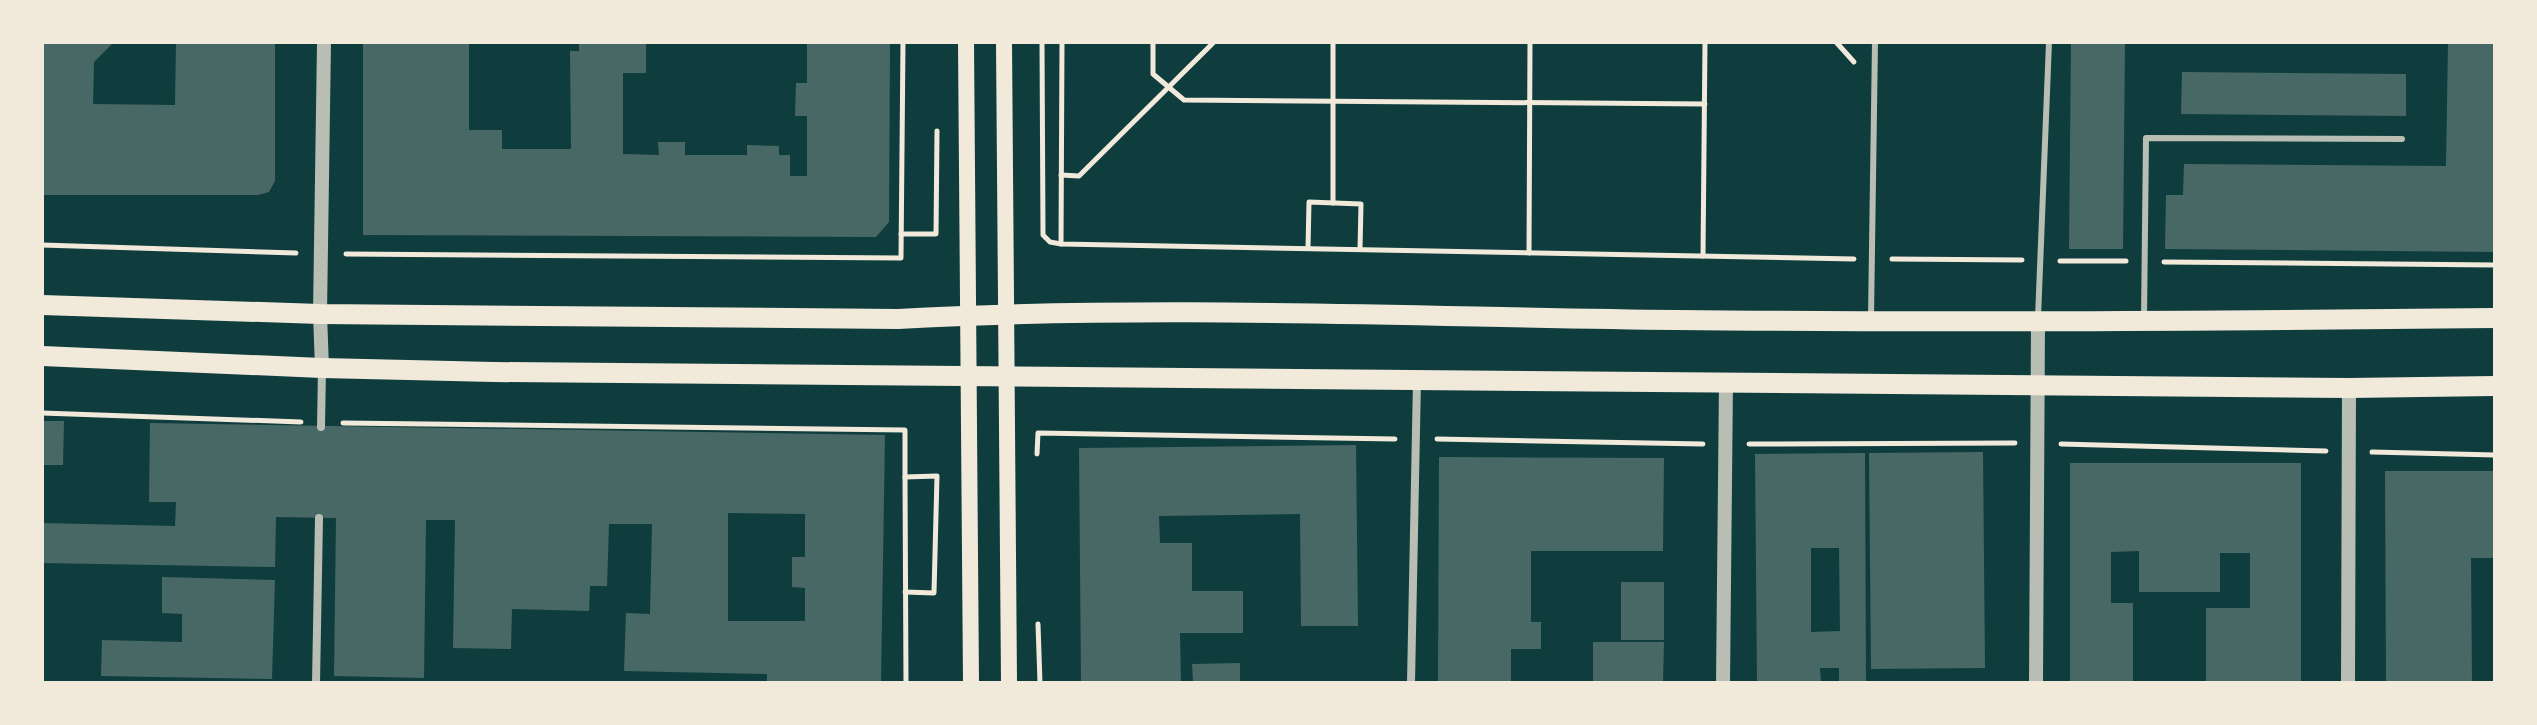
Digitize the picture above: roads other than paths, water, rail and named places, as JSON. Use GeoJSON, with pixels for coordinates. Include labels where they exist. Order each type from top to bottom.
{"type":"FeatureCollection","features":[{"type":"Feature","properties":{"kind":"main road"},"geometry":{"type":"LineString","coordinates":[[966,42],[971,683]]}},
{"type":"Feature","properties":{"kind":"main road"},"geometry":{"type":"LineString","coordinates":[[1004,42],[1009,683]]}},
{"type":"Feature","properties":{"kind":"main road"},"geometry":{"type":"LineString","coordinates":[[42,305],[320,314],[898,319],[967,315],[1304,311],[1555,318],[2038,322],[2495,318]]}},
{"type":"Feature","properties":{"kind":"main road"},"geometry":{"type":"LineString","coordinates":[[42,356],[322,368],[1006,378],[1417,378],[2349,388],[2495,386]]}},
{"type":"Feature","properties":{"kind":"street"},"geometry":{"type":"LineString","coordinates":[[321,425],[324,42]]}},
{"type":"Feature","properties":{"kind":"street"},"geometry":{"type":"LineString","coordinates":[[2036,683],[2038,322]]}},
{"type":"Feature","properties":{"kind":"street"},"geometry":{"type":"LineString","coordinates":[[1411,683],[1417,378]]}},
{"type":"Feature","properties":{"kind":"street"},"geometry":{"type":"LineString","coordinates":[[1723,683],[1726,381]]}},
{"type":"Feature","properties":{"kind":"street"},"geometry":{"type":"LineString","coordinates":[[2348,683],[2349,388]]}},
{"type":"Feature","properties":{"kind":"street"},"geometry":{"type":"LineString","coordinates":[[316,683],[319,518]]}},
{"type":"Feature","properties":{"kind":"lane"},"geometry":{"type":"LineString","coordinates":[[1871,321],[1875,42]]}},
{"type":"Feature","properties":{"kind":"lane"},"geometry":{"type":"LineString","coordinates":[[2038,322],[2049,42]]}},
{"type":"Feature","properties":{"kind":"lane"},"geometry":{"type":"LineString","coordinates":[[2144,322],[2146,138],[2402,139]]}}]}
